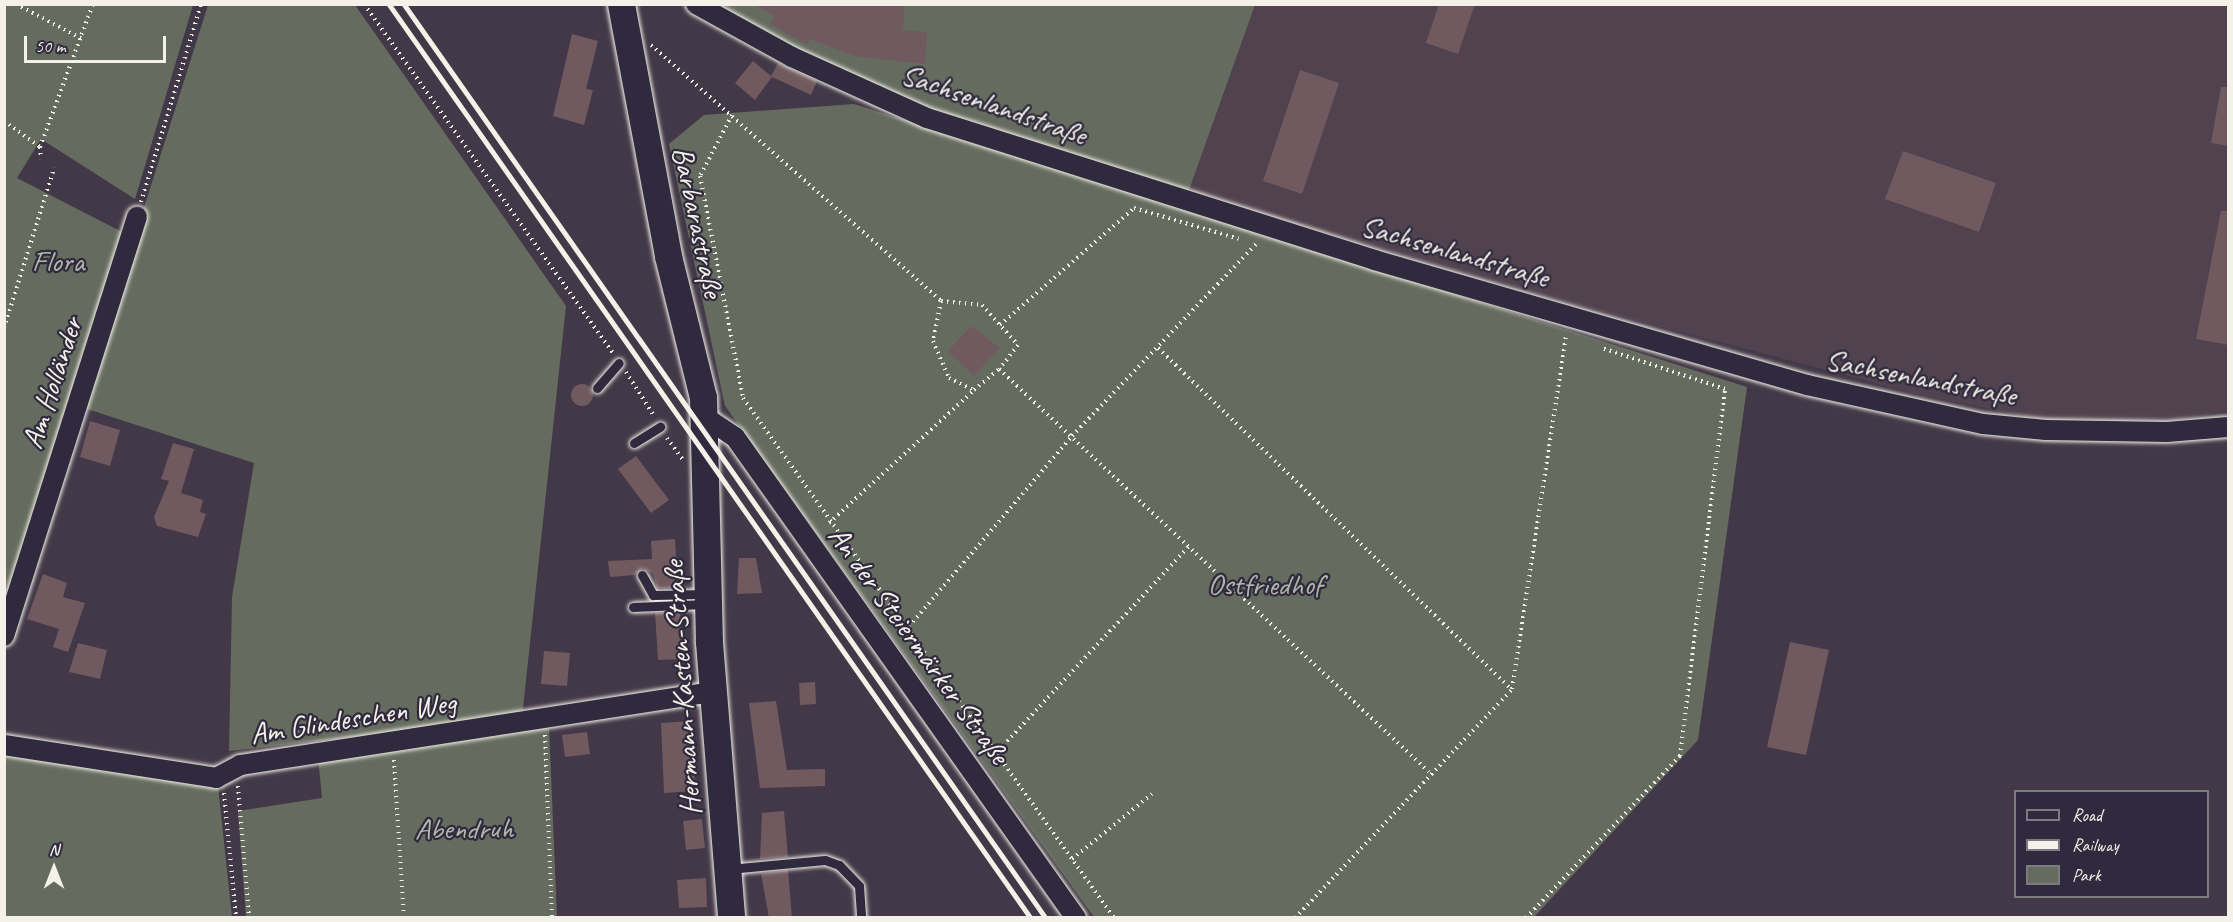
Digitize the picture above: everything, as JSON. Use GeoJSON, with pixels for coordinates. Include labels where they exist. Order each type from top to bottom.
{"type":"FeatureCollection","features":[{"type":"Feature","properties":{"kind":"street","name":"Barbarastraße"},"geometry":{"type":"LineString","coordinates":[[621,4],[705,417],[704,465]]}},
{"type":"Feature","properties":{"kind":"street","name":"Sachsenlandstraße"},"geometry":{"type":"LineString","coordinates":[[696,4],[792,57],[927,118],[1374,260],[1807,385],[1983,423],[2046,430],[2167,432],[2229,427]]}},
{"type":"Feature","properties":{"kind":"street","name":"Am Holländer"},"geometry":{"type":"LineString","coordinates":[[4,636],[137,217]]}},
{"type":"Feature","properties":{"kind":"street","name":"An der Steiermärker Straße"},"geometry":{"type":"LineString","coordinates":[[705,417],[735,437],[1076,918]]}},
{"type":"Feature","properties":{"kind":"street","name":"Hermann-Kasten-Straße"},"geometry":{"type":"LineString","coordinates":[[704,465],[707,599],[731,918]]}},
{"type":"Feature","properties":{"kind":"street","name":"Am Glindeschen Weg"},"geometry":{"type":"LineString","coordinates":[[4,745],[229,771],[393,741],[544,720],[714,692]]}},
{"type":"Feature","properties":{"kind":"lane"},"geometry":{"type":"LineString","coordinates":[[597,388],[620,363]]}},
{"type":"Feature","properties":{"kind":"lane"},"geometry":{"type":"LineString","coordinates":[[634,443],[660,427]]}},
{"type":"Feature","properties":{"kind":"lane"},"geometry":{"type":"LineString","coordinates":[[642,575],[653,595],[707,599]]}},
{"type":"Feature","properties":{"kind":"lane"},"geometry":{"type":"LineString","coordinates":[[633,607],[707,599]]}},
{"type":"Feature","properties":{"kind":"lane"},"geometry":{"type":"LineString","coordinates":[[728,869],[825,860],[839,865],[859,886],[861,918]]}},
{"type":"Feature","properties":{"kind":"path"},"geometry":{"type":"LineString","coordinates":[[16,4],[82,39]]}},
{"type":"Feature","properties":{"kind":"path"},"geometry":{"type":"LineString","coordinates":[[41,159],[40,147],[82,39],[93,4]]}},
{"type":"Feature","properties":{"kind":"path"},"geometry":{"type":"LineString","coordinates":[[137,217],[201,4]]}},
{"type":"Feature","properties":{"kind":"path"},"geometry":{"type":"LineString","coordinates":[[364,4],[620,363],[685,464],[704,465]]}},
{"type":"Feature","properties":{"kind":"path"},"geometry":{"type":"LineString","coordinates":[[628,38],[652,46],[941,301],[982,305],[1018,345],[999,369],[829,522]]}},
{"type":"Feature","properties":{"kind":"path"},"geometry":{"type":"LineString","coordinates":[[732,116],[700,176],[743,398],[905,631],[999,750],[1114,918]]}},
{"type":"Feature","properties":{"kind":"path"},"geometry":{"type":"LineString","coordinates":[[4,121],[40,147]]}},
{"type":"Feature","properties":{"kind":"path"},"geometry":{"type":"LineString","coordinates":[[4,328],[54,168]]}},
{"type":"Feature","properties":{"kind":"path"},"geometry":{"type":"LineString","coordinates":[[1000,325],[1134,208],[1268,248]]}},
{"type":"Feature","properties":{"kind":"path"},"geometry":{"type":"LineString","coordinates":[[905,631],[1072,436],[1256,244]]}},
{"type":"Feature","properties":{"kind":"path"},"geometry":{"type":"LineString","coordinates":[[941,301],[933,341],[949,378],[974,390]]}},
{"type":"Feature","properties":{"kind":"path"},"geometry":{"type":"LineString","coordinates":[[1555,332],[1577,339]]}},
{"type":"Feature","properties":{"kind":"path"},"geometry":{"type":"LineString","coordinates":[[1295,918],[1429,772],[1512,690],[1566,336]]}},
{"type":"Feature","properties":{"kind":"path"},"geometry":{"type":"LineString","coordinates":[[1526,918],[1680,756],[1725,389],[1589,343]]}},
{"type":"Feature","properties":{"kind":"path"},"geometry":{"type":"LineString","coordinates":[[1158,348],[1512,690]]}},
{"type":"Feature","properties":{"kind":"path"},"geometry":{"type":"LineString","coordinates":[[999,369],[1190,545],[1429,772]]}},
{"type":"Feature","properties":{"kind":"path"},"geometry":{"type":"LineString","coordinates":[[999,750],[1190,545]]}},
{"type":"Feature","properties":{"kind":"path"},"geometry":{"type":"LineString","coordinates":[[544,720],[552,918]]}},
{"type":"Feature","properties":{"kind":"path"},"geometry":{"type":"LineString","coordinates":[[393,741],[404,918]]}},
{"type":"Feature","properties":{"kind":"path"},"geometry":{"type":"LineString","coordinates":[[229,771],[236,918]]}},
{"type":"Feature","properties":{"kind":"path"},"geometry":{"type":"LineString","coordinates":[[229,771],[249,918]]}},
{"type":"Feature","properties":{"kind":"path"},"geometry":{"type":"LineString","coordinates":[[1072,859],[1152,794]]}},
{"type":"Feature","properties":{"kind":"shaded area"},"geometry":{"type":"Polygon","coordinates":[[[1255,5],[2228,5],[2228,410],[2159,423],[2051,421],[1913,393],[1571,303],[1188,193],[1255,5]]]}},
{"type":"Feature","properties":{"kind":"green space","name":"Flora"},"geometry":{"type":"Polygon","coordinates":[[[5,5],[193,5],[135,199],[41,139],[17,178],[124,233],[5,609],[5,5]]]}},
{"type":"Feature","properties":{"kind":"green space"},"geometry":{"type":"Polygon","coordinates":[[[208,5],[355,5],[566,306],[522,718],[229,751],[232,597],[254,463],[81,407],[208,5]]]}},
{"type":"Feature","properties":{"kind":"green space"},"geometry":{"type":"Polygon","coordinates":[[[712,5],[1255,5],[1188,193],[929,110],[778,42],[712,5]]]}},
{"type":"Feature","properties":{"kind":"green space","name":"Ostfriedhof"},"geometry":{"type":"Polygon","coordinates":[[[854,104],[1747,387],[1698,740],[1534,917],[1094,917],[725,406],[669,144],[704,115],[854,104]]]}},
{"type":"Feature","properties":{"kind":"green space","name":"Abendruh"},"geometry":{"type":"Polygon","coordinates":[[[549,726],[557,917],[246,917],[238,811],[322,798],[318,758],[549,726]]]}},
{"type":"Feature","properties":{"kind":"green space"},"geometry":{"type":"Polygon","coordinates":[[[4,750],[218,786],[232,917],[5,917],[4,750]]]}},
{"type":"Feature","properties":{"kind":"building"},"geometry":{"type":"Polygon","coordinates":[[[753,4],[905,4],[903,30],[927,32],[925,64],[854,56],[810,39],[807,45],[771,24],[774,16],[753,4]]]}},
{"type":"Feature","properties":{"kind":"building"},"geometry":{"type":"Polygon","coordinates":[[[1439,4],[1475,4],[1458,54],[1426,43],[1439,4]]]}},
{"type":"Feature","properties":{"kind":"building"},"geometry":{"type":"Polygon","coordinates":[[[572,34],[598,41],[586,89],[593,90],[584,125],[553,116],[572,34]]]}},
{"type":"Feature","properties":{"kind":"building"},"geometry":{"type":"Polygon","coordinates":[[[753,61],[771,76],[778,63],[817,81],[811,95],[772,77],[755,100],[735,83],[753,61]]]}},
{"type":"Feature","properties":{"kind":"building"},"geometry":{"type":"Polygon","coordinates":[[[1300,70],[1339,83],[1302,194],[1263,181],[1300,70]]]}},
{"type":"Feature","properties":{"kind":"building"},"geometry":{"type":"Polygon","coordinates":[[[2221,87],[2229,87],[2229,146],[2211,143],[2221,87]]]}},
{"type":"Feature","properties":{"kind":"building"},"geometry":{"type":"Polygon","coordinates":[[[1903,151],[1996,183],[1979,232],[1885,199],[1903,151]]]}},
{"type":"Feature","properties":{"kind":"building"},"geometry":{"type":"Polygon","coordinates":[[[2221,211],[2229,211],[2229,345],[2196,339],[2221,211]]]}},
{"type":"Feature","properties":{"kind":"building"},"geometry":{"type":"Polygon","coordinates":[[[971,326],[1000,348],[974,376],[948,351],[971,326]]]}},
{"type":"Feature","properties":{"kind":"building"},"geometry":{"type":"Polygon","coordinates":[[[582,384],[590,387],[593,395],[590,403],[582,406],[574,403],[571,395],[574,387],[582,384]]]}},
{"type":"Feature","properties":{"kind":"building"},"geometry":{"type":"Polygon","coordinates":[[[90,421],[120,430],[110,466],[80,457],[90,421]]]}},
{"type":"Feature","properties":{"kind":"building"},"geometry":{"type":"Polygon","coordinates":[[[173,443],[194,449],[181,493],[203,500],[200,512],[206,514],[198,537],[157,526],[154,517],[169,481],[161,479],[173,443]]]}},
{"type":"Feature","properties":{"kind":"building"},"geometry":{"type":"Polygon","coordinates":[[[636,456],[669,500],[651,513],[618,469],[636,456]]]}},
{"type":"Feature","properties":{"kind":"building"},"geometry":{"type":"Polygon","coordinates":[[[675,539],[678,588],[657,588],[653,574],[643,568],[635,575],[610,577],[608,561],[652,559],[651,541],[675,539]]]}},
{"type":"Feature","properties":{"kind":"building"},"geometry":{"type":"Polygon","coordinates":[[[739,558],[756,558],[762,593],[737,594],[739,558]]]}},
{"type":"Feature","properties":{"kind":"building"},"geometry":{"type":"Polygon","coordinates":[[[43,574],[67,583],[63,597],[85,603],[68,652],[53,647],[59,629],[27,619],[43,574]]]}},
{"type":"Feature","properties":{"kind":"building"},"geometry":{"type":"Polygon","coordinates":[[[680,612],[683,659],[658,660],[655,613],[680,612]]]}},
{"type":"Feature","properties":{"kind":"building"},"geometry":{"type":"Polygon","coordinates":[[[1790,642],[1829,650],[1806,755],[1767,747],[1790,642]]]}},
{"type":"Feature","properties":{"kind":"building"},"geometry":{"type":"Polygon","coordinates":[[[78,643],[107,650],[100,679],[69,672],[78,643]]]}},
{"type":"Feature","properties":{"kind":"building"},"geometry":{"type":"Polygon","coordinates":[[[544,651],[570,653],[567,686],[541,684],[544,651]]]}},
{"type":"Feature","properties":{"kind":"building"},"geometry":{"type":"Polygon","coordinates":[[[815,682],[816,704],[800,705],[799,683],[815,682]]]}},
{"type":"Feature","properties":{"kind":"building"},"geometry":{"type":"Polygon","coordinates":[[[776,701],[787,770],[825,769],[825,786],[760,788],[749,703],[776,701]]]}},
{"type":"Feature","properties":{"kind":"building"},"geometry":{"type":"Polygon","coordinates":[[[692,721],[695,791],[664,793],[661,723],[692,721]]]}},
{"type":"Feature","properties":{"kind":"building"},"geometry":{"type":"Polygon","coordinates":[[[587,732],[590,754],[565,757],[562,735],[587,732]]]}},
{"type":"Feature","properties":{"kind":"building"},"geometry":{"type":"Polygon","coordinates":[[[784,811],[788,857],[760,859],[762,813],[784,811]]]}},
{"type":"Feature","properties":{"kind":"building"},"geometry":{"type":"Polygon","coordinates":[[[702,819],[705,848],[686,850],[683,821],[702,819]]]}},
{"type":"Feature","properties":{"kind":"building"},"geometry":{"type":"Polygon","coordinates":[[[788,870],[792,918],[769,918],[761,874],[788,870]]]}},
{"type":"Feature","properties":{"kind":"building"},"geometry":{"type":"Polygon","coordinates":[[[706,878],[707,907],[679,908],[677,880],[706,878]]]}},
{"type":"Feature","properties":{"kind":"railway"},"geometry":{"type":"LineString","coordinates":[[389,4],[1031,918]]}},
{"type":"Feature","properties":{"kind":"railway"},"geometry":{"type":"LineString","coordinates":[[404,4],[1046,918]]}}]}
